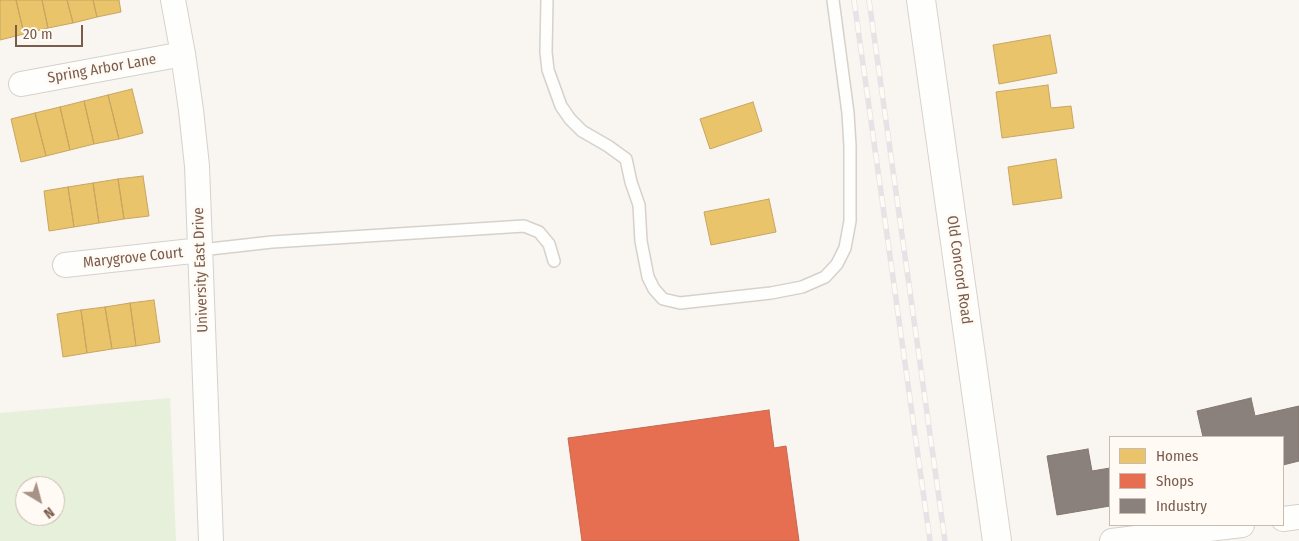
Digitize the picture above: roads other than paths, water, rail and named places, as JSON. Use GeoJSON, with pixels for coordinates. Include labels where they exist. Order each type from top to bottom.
{"type":"FeatureCollection","features":[{"type":"Feature","properties":{"kind":"street","name":"University East Drive"},"geometry":{"type":"LineString","coordinates":[[173,0],[183,54],[197,166],[211,541]]}},
{"type":"Feature","properties":{"kind":"street","name":"Old Concord Road"},"geometry":{"type":"LineString","coordinates":[[921,0],[997,541]]}},
{"type":"Feature","properties":{"kind":"street","name":"Spring Arbor Lane"},"geometry":{"type":"LineString","coordinates":[[21,84],[183,54]]}},
{"type":"Feature","properties":{"kind":"street","name":"Marygrove Court"},"geometry":{"type":"LineString","coordinates":[[65,265],[201,250]]}},
{"type":"Feature","properties":{"kind":"street"},"geometry":{"type":"LineString","coordinates":[[1284,519],[1299,517]]}},
{"type":"Feature","properties":{"kind":"street"},"geometry":{"type":"LineString","coordinates":[[1112,541],[1215,535],[1239,526]]}},
{"type":"Feature","properties":{"kind":"lane"},"geometry":{"type":"LineString","coordinates":[[546,0],[548,70],[561,106],[582,131],[626,159],[639,205],[641,241],[648,277],[654,289],[663,299],[680,303],[771,293],[802,287],[825,277],[837,264],[845,248],[850,222],[850,146],[848,113],[833,0]]}},
{"type":"Feature","properties":{"kind":"lane"},"geometry":{"type":"LineString","coordinates":[[201,250],[272,242],[524,226],[539,232],[549,244],[554,261]]}},
{"type":"Feature","properties":{"kind":"railway"},"geometry":{"type":"LineString","coordinates":[[854,0],[930,541]]}},
{"type":"Feature","properties":{"kind":"railway"},"geometry":{"type":"LineString","coordinates":[[869,0],[945,541]]}}]}
